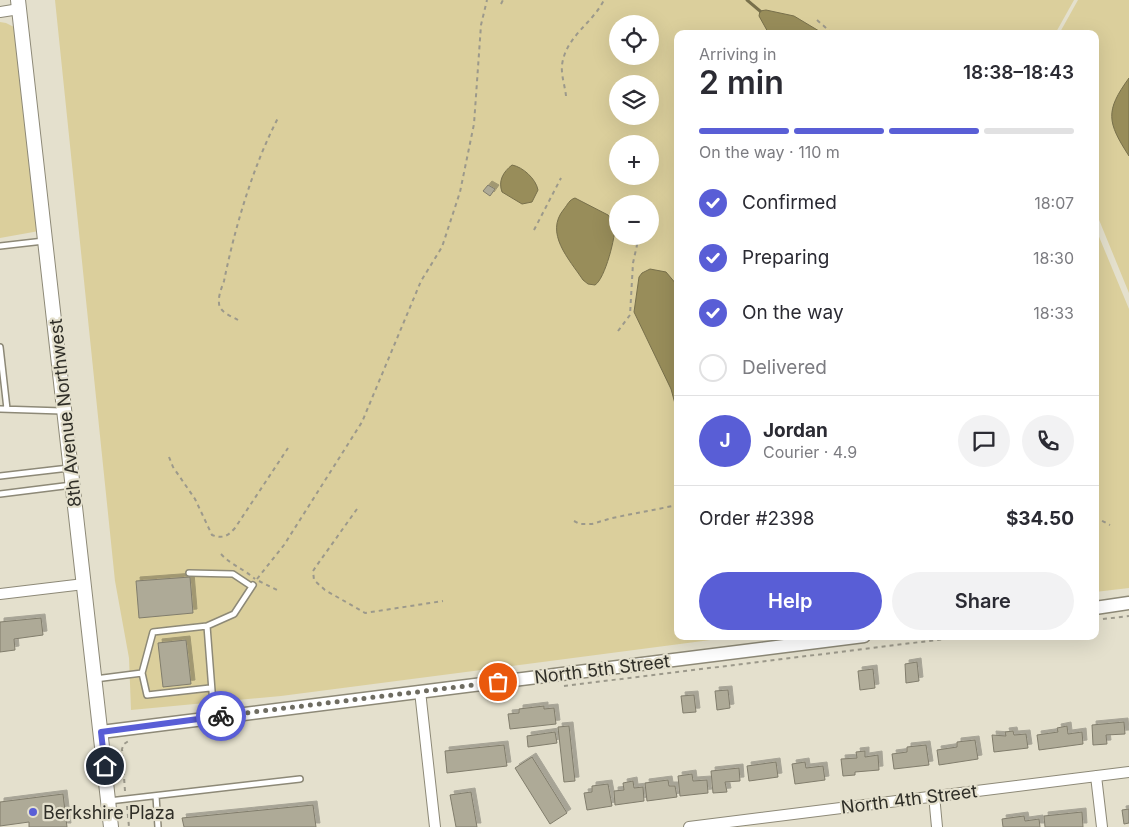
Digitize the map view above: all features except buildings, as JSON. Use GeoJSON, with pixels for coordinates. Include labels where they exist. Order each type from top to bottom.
{"type":"FeatureCollection","features":[{"type":"Feature","properties":{"kind":"main road","name":"8th Avenue Northwest"},"geometry":{"type":"LineString","coordinates":[[19,5],[112,827]]}},
{"type":"Feature","properties":{"kind":"street"},"geometry":{"type":"LineString","coordinates":[[0,12],[19,5]]}},
{"type":"Feature","properties":{"kind":"street"},"geometry":{"type":"LineString","coordinates":[[0,594],[84,584]]}},
{"type":"Feature","properties":{"kind":"street"},"geometry":{"type":"LineString","coordinates":[[1099,608],[1129,604]]}},
{"type":"Feature","properties":{"kind":"street","name":"North 5th Street"},"geometry":{"type":"LineString","coordinates":[[101,732],[832,640]]}},
{"type":"Feature","properties":{"kind":"street"},"geometry":{"type":"LineString","coordinates":[[420,691],[435,827]]}},
{"type":"Feature","properties":{"kind":"street","name":"North 4th Street"},"geometry":{"type":"LineString","coordinates":[[688,827],[766,822],[934,795],[1129,772]]}},
{"type":"Feature","properties":{"kind":"street"},"geometry":{"type":"LineString","coordinates":[[1096,776],[1102,827]]}},
{"type":"Feature","properties":{"kind":"street"},"geometry":{"type":"LineString","coordinates":[[934,795],[937,827]]}},
{"type":"Feature","properties":{"kind":"lane"},"geometry":{"type":"LineString","coordinates":[[0,246],[45,241]]}},
{"type":"Feature","properties":{"kind":"lane"},"geometry":{"type":"LineString","coordinates":[[0,347],[7,409]]}},
{"type":"Feature","properties":{"kind":"lane"},"geometry":{"type":"LineString","coordinates":[[0,409],[65,411]]}},
{"type":"Feature","properties":{"kind":"lane"},"geometry":{"type":"LineString","coordinates":[[0,476],[71,468]]}},
{"type":"Feature","properties":{"kind":"lane"},"geometry":{"type":"LineString","coordinates":[[0,494],[73,485]]}},
{"type":"Feature","properties":{"kind":"lane"},"geometry":{"type":"LineString","coordinates":[[189,573],[232,574],[254,584],[234,614],[208,626],[153,632],[142,674],[147,695],[210,688]]}},
{"type":"Feature","properties":{"kind":"lane"},"geometry":{"type":"LineString","coordinates":[[208,626],[210,688],[214,717]]}},
{"type":"Feature","properties":{"kind":"lane"},"geometry":{"type":"LineString","coordinates":[[95,679],[142,674]]}},
{"type":"Feature","properties":{"kind":"lane"},"geometry":{"type":"LineString","coordinates":[[108,801],[300,779]]}},
{"type":"Feature","properties":{"kind":"lane"},"geometry":{"type":"LineString","coordinates":[[156,796],[158,827]]}},
{"type":"Feature","properties":{"kind":"path"},"geometry":{"type":"LineString","coordinates":[[254,584],[284,545],[362,422],[421,281],[442,247],[460,192],[474,124],[481,25],[487,0]]}},
{"type":"Feature","properties":{"kind":"path"},"geometry":{"type":"LineString","coordinates":[[501,4],[503,0]]}},
{"type":"Feature","properties":{"kind":"path"},"geometry":{"type":"LineString","coordinates":[[566,96],[562,66],[570,41],[599,9],[604,0]]}},
{"type":"Feature","properties":{"kind":"path"},"geometry":{"type":"LineString","coordinates":[[818,20],[829,30]]}},
{"type":"Feature","properties":{"kind":"path"},"geometry":{"type":"LineString","coordinates":[[238,320],[222,310],[219,300],[227,264],[255,172],[266,142],[278,118]]}},
{"type":"Feature","properties":{"kind":"path"},"geometry":{"type":"LineString","coordinates":[[534,230],[561,178]]}},
{"type":"Feature","properties":{"kind":"path"},"geometry":{"type":"LineString","coordinates":[[618,331],[630,315],[633,263],[637,245]]}},
{"type":"Feature","properties":{"kind":"path"},"geometry":{"type":"LineString","coordinates":[[169,457],[172,467],[195,499],[212,535],[219,538],[228,535],[235,528],[288,448]]}},
{"type":"Feature","properties":{"kind":"path"},"geometry":{"type":"LineString","coordinates":[[574,521],[580,524],[592,524],[612,518],[674,506]]}},
{"type":"Feature","properties":{"kind":"path"},"geometry":{"type":"LineString","coordinates":[[357,509],[316,565],[313,571],[314,580],[325,590],[365,613],[443,601]]}},
{"type":"Feature","properties":{"kind":"path"},"geometry":{"type":"LineString","coordinates":[[1099,519],[1110,525]]}},
{"type":"Feature","properties":{"kind":"path"},"geometry":{"type":"LineString","coordinates":[[221,554],[230,563],[243,568],[254,584],[277,590]]}},
{"type":"Feature","properties":{"kind":"path"},"geometry":{"type":"LineString","coordinates":[[1099,620],[1129,616]]}},
{"type":"Feature","properties":{"kind":"path"},"geometry":{"type":"LineString","coordinates":[[558,686],[936,640]]}},
{"type":"Feature","properties":{"kind":"path"},"geometry":{"type":"LineString","coordinates":[[129,827],[122,749],[124,744],[130,740]]}},
{"type":"Feature","properties":{"kind":"shaded area"},"geometry":{"type":"Polygon","coordinates":[[[55,0],[1074,0],[1057,30],[674,30],[674,640],[710,640],[281,696],[131,710],[129,658],[115,581],[55,0]]]}},
{"type":"Feature","properties":{"kind":"shaded area"},"geometry":{"type":"Polygon","coordinates":[[[1078,0],[1129,0],[1129,293],[1099,220],[1099,30],[1061,30],[1078,0]]]}},
{"type":"Feature","properties":{"kind":"shaded area"},"geometry":{"type":"Polygon","coordinates":[[[766,10],[794,16],[817,30],[767,30],[759,16],[760,11],[766,10]]]}},
{"type":"Feature","properties":{"kind":"shaded area"},"geometry":{"type":"Polygon","coordinates":[[[0,22],[14,27],[39,231],[0,238],[0,22]]]}},
{"type":"Feature","properties":{"kind":"shaded area"},"geometry":{"type":"Polygon","coordinates":[[[1129,78],[1129,156],[1116,134],[1112,117],[1116,99],[1129,78]]]}},
{"type":"Feature","properties":{"kind":"shaded area"},"geometry":{"type":"Polygon","coordinates":[[[512,165],[525,171],[535,182],[538,190],[532,202],[522,204],[502,192],[502,177],[512,165]]]}},
{"type":"Feature","properties":{"kind":"shaded area"},"geometry":{"type":"Polygon","coordinates":[[[575,198],[609,216],[609,245],[612,245],[602,275],[595,285],[588,284],[583,280],[566,255],[558,236],[558,218],[571,200],[575,198]]]}},
{"type":"Feature","properties":{"kind":"shaded area"},"geometry":{"type":"Polygon","coordinates":[[[1099,237],[1129,309],[1129,588],[1099,592],[1099,237]]]}},
{"type":"Feature","properties":{"kind":"shaded area"},"geometry":{"type":"Polygon","coordinates":[[[650,269],[666,272],[674,281],[674,400],[671,389],[634,312],[639,277],[650,269]]]}},
{"type":"Feature","properties":{"kind":"waterway"},"geometry":{"type":"LineString","coordinates":[[747,0],[760,11]]}},
{"type":"Feature","properties":{"kind":"way so far"},"geometry":{"type":"LineString","coordinates":[[221,716],[498,682]]}},
{"type":"Feature","properties":{"kind":"place","name":"Berkshire Plaza"},"geometry":{"type":"Point","coordinates":[33,812]}},
{"type":"Feature","properties":{"kind":"route"},"geometry":{"type":"LineString","coordinates":[[105,766],[101,732],[221,716]]}}]}
